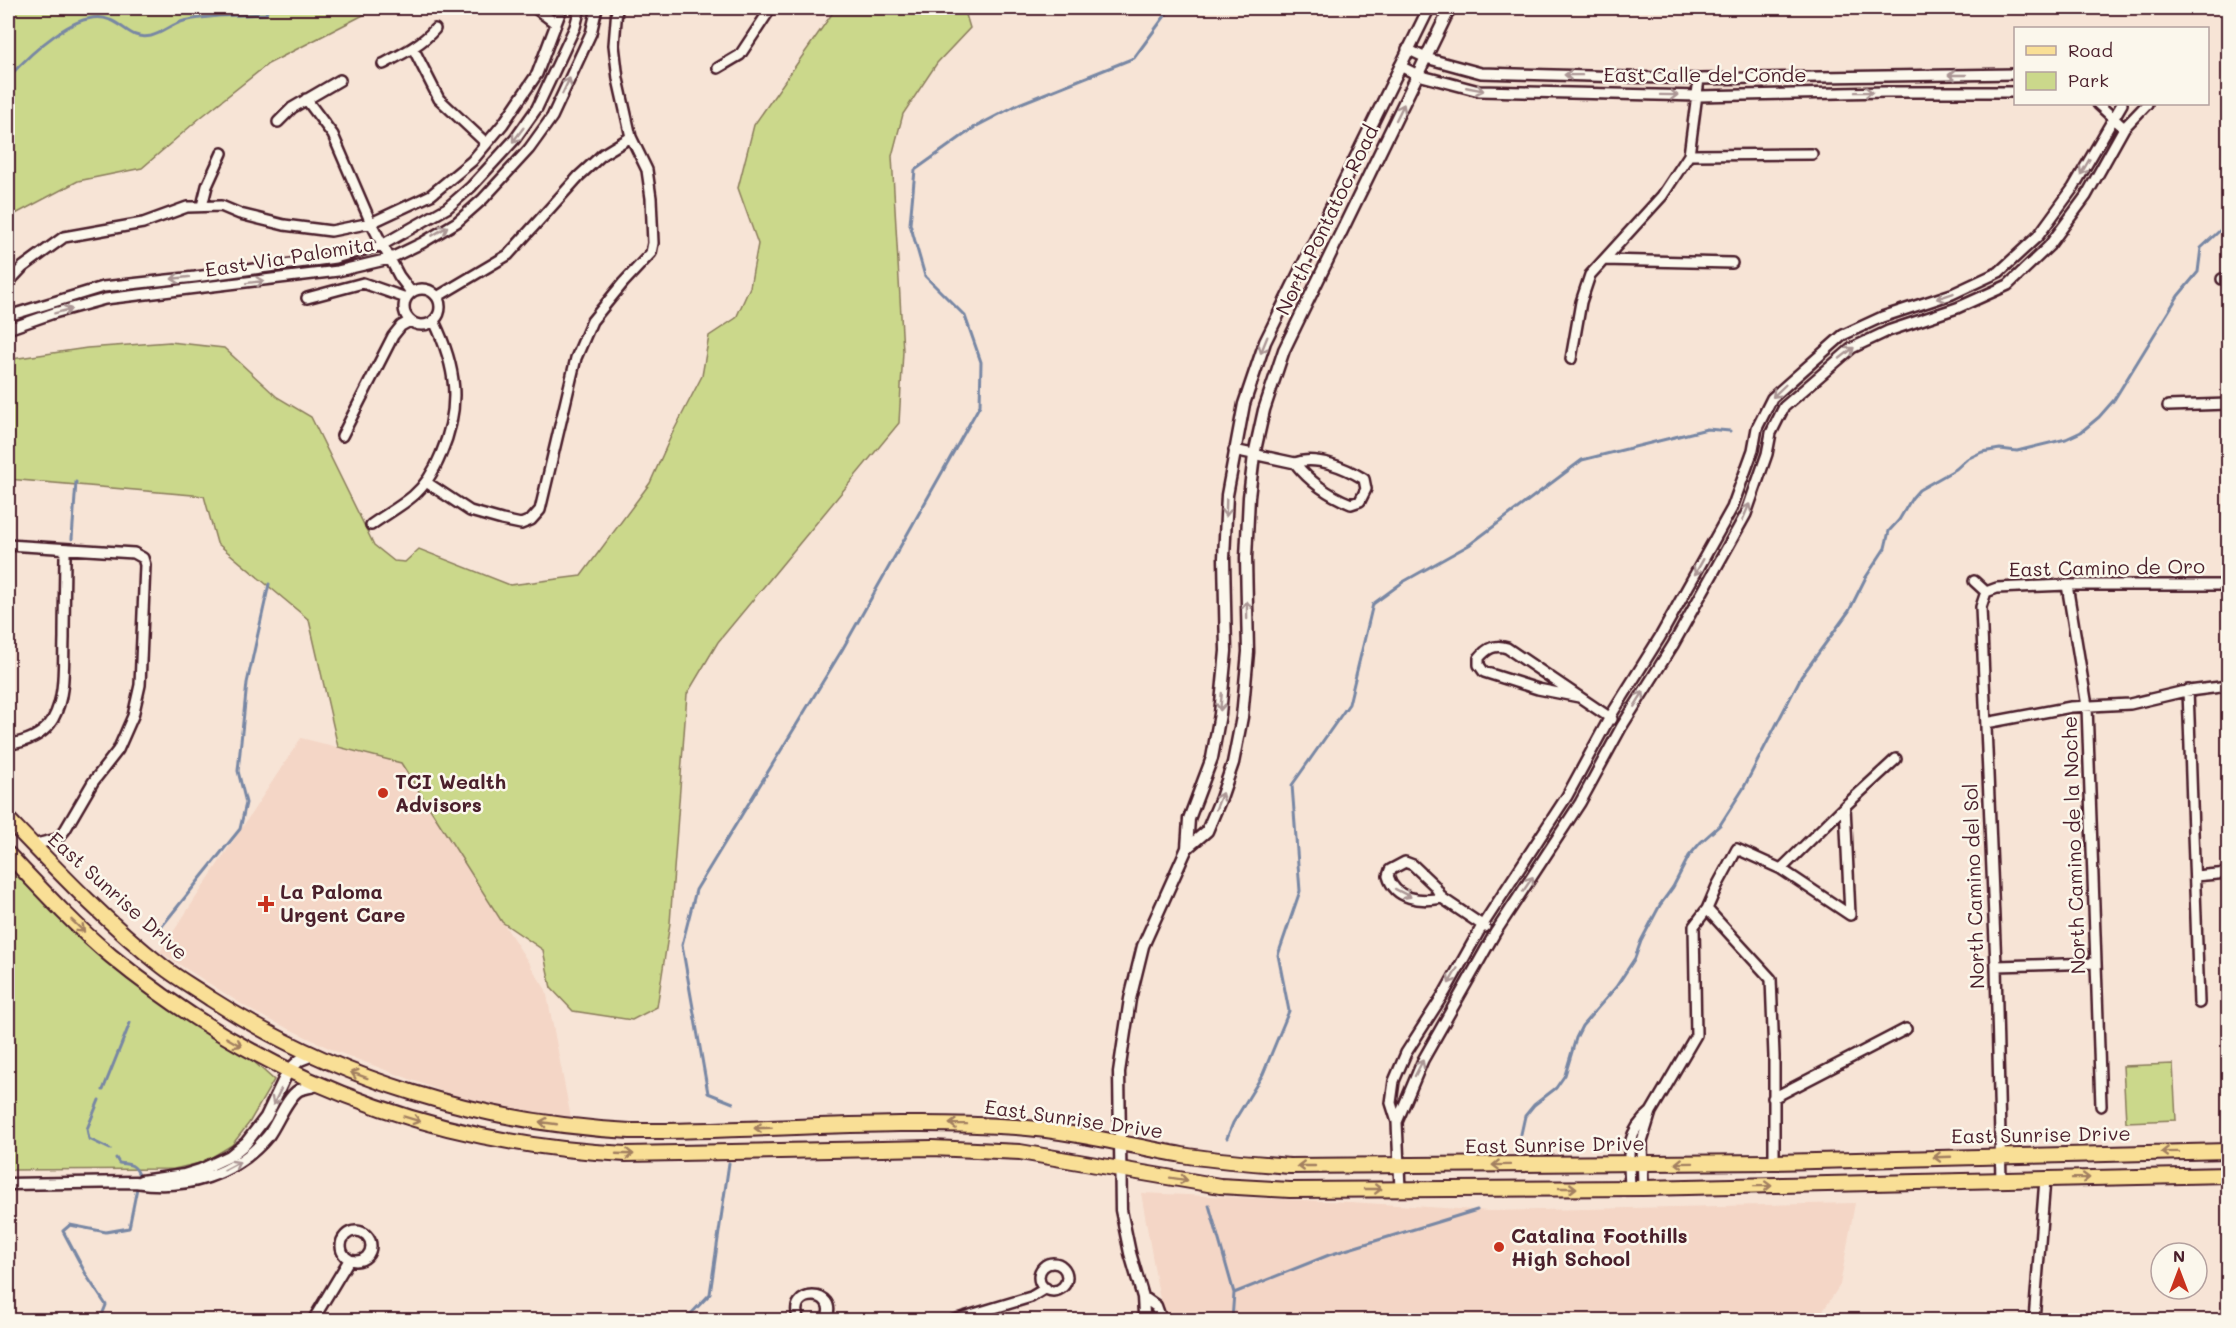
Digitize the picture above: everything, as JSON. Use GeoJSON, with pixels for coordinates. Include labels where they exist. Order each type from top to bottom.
{"type":"FeatureCollection","features":[{"type":"Feature","properties":{"kind":"main road","name":"East Sunrise Drive"},"geometry":{"type":"LineString","coordinates":[[8,819],[79,893],[163,966],[239,1017],[356,1074],[434,1100],[506,1117],[586,1128],[668,1131],[909,1123],[1020,1127],[1231,1162],[1290,1166],[1774,1162],[2229,1151]]}},
{"type":"Feature","properties":{"kind":"main road","name":"East Sunrise Drive"},"geometry":{"type":"LineString","coordinates":[[8,854],[62,911],[109,955],[186,1012],[231,1041],[317,1085],[382,1110],[455,1131],[522,1144],[583,1152],[665,1155],[932,1148],[1020,1152],[1220,1186],[1290,1190],[1636,1188],[2229,1175]]}},
{"type":"Feature","properties":{"kind":"main road"},"geometry":{"type":"LineString","coordinates":[[62,911],[79,893]]}},
{"type":"Feature","properties":{"kind":"main road"},"geometry":{"type":"LineString","coordinates":[[583,1152],[586,1128]]}},
{"type":"Feature","properties":{"kind":"street"},"geometry":{"type":"LineString","coordinates":[[535,8],[555,23]]}},
{"type":"Feature","properties":{"kind":"street"},"geometry":{"type":"LineString","coordinates":[[8,283],[23,267],[64,237],[143,223],[187,207],[221,206],[240,214],[307,229],[331,231],[370,223],[431,195],[472,161],[503,124],[537,74],[562,8]]}},
{"type":"Feature","properties":{"kind":"street","name":"East Via Palomita"},"geometry":{"type":"LineString","coordinates":[[8,316],[103,286],[195,277],[335,258],[382,245],[447,208],[471,187],[515,139],[537,108],[575,27],[580,8]]}},
{"type":"Feature","properties":{"kind":"street","name":"East Via Palomita"},"geometry":{"type":"LineString","coordinates":[[8,329],[105,299],[338,271],[389,259],[457,222],[483,199],[529,149],[552,117],[591,33],[597,8]]}},
{"type":"Feature","properties":{"kind":"street"},"geometry":{"type":"LineString","coordinates":[[426,482],[470,511],[521,524],[533,523],[540,510],[576,358],[592,321],[651,253],[653,228],[647,170],[631,137],[618,79],[615,56],[617,8]]}},
{"type":"Feature","properties":{"kind":"street"},"geometry":{"type":"LineString","coordinates":[[718,68],[740,55],[771,8]]}},
{"type":"Feature","properties":{"kind":"street","name":"North Pontatoc Road"},"geometry":{"type":"LineString","coordinates":[[1147,1320],[1121,1210],[1119,1072],[1130,999],[1143,946],[1187,848],[1188,819],[1212,758],[1220,714],[1226,651],[1224,558],[1227,495],[1234,450],[1244,404],[1265,342],[1429,8]]}},
{"type":"Feature","properties":{"kind":"street","name":"North Pontatoc Road"},"geometry":{"type":"LineString","coordinates":[[1187,848],[1207,831],[1212,820],[1233,763],[1242,717],[1248,652],[1246,558],[1248,497],[1264,410],[1284,350],[1450,8]]}},
{"type":"Feature","properties":{"kind":"street"},"geometry":{"type":"LineString","coordinates":[[383,64],[412,48],[435,29]]}},
{"type":"Feature","properties":{"kind":"street"},"geometry":{"type":"LineString","coordinates":[[412,48],[439,99],[486,143]]}},
{"type":"Feature","properties":{"kind":"street","name":"East Calle del Conde"},"geometry":{"type":"LineString","coordinates":[[1407,49],[1426,58],[1481,73],[1699,79],[2014,74]]}},
{"type":"Feature","properties":{"kind":"street","name":"East Calle del Conde"},"geometry":{"type":"LineString","coordinates":[[1400,66],[1418,75],[1479,91],[1699,96],[2014,92]]}},
{"type":"Feature","properties":{"kind":"street"},"geometry":{"type":"LineString","coordinates":[[1885,75],[1886,92]]}},
{"type":"Feature","properties":{"kind":"street"},"geometry":{"type":"LineString","coordinates":[[1571,359],[1581,302],[1590,275],[1662,196],[1689,155],[1699,96],[1699,79]]}},
{"type":"Feature","properties":{"kind":"street"},"geometry":{"type":"LineString","coordinates":[[278,122],[292,108],[340,80]]}},
{"type":"Feature","properties":{"kind":"street"},"geometry":{"type":"LineString","coordinates":[[306,99],[333,135],[370,223],[409,295]]}},
{"type":"Feature","properties":{"kind":"street"},"geometry":{"type":"LineString","coordinates":[[2099,105],[2114,116],[2124,128]]}},
{"type":"Feature","properties":{"kind":"street"},"geometry":{"type":"LineString","coordinates":[[1400,1189],[1397,1122],[1391,1103],[1394,1081],[1407,1053],[1482,926],[1567,796],[1610,717],[1660,637],[1732,508],[1757,428],[1772,398],[1844,335],[1882,317],[1952,294],[2000,272],[2038,236],[2073,188],[2121,105]]}},
{"type":"Feature","properties":{"kind":"street"},"geometry":{"type":"LineString","coordinates":[[1397,1122],[1423,1060],[1495,933],[1580,804],[1622,726],[1673,645],[1746,514],[1772,433],[1784,407],[1852,348],[1888,331],[1957,308],[2008,285],[2054,238],[2086,196],[2124,128],[2146,105]]}},
{"type":"Feature","properties":{"kind":"street"},"geometry":{"type":"LineString","coordinates":[[437,297],[508,255],[579,176],[603,154],[631,137]]}},
{"type":"Feature","properties":{"kind":"street"},"geometry":{"type":"LineString","coordinates":[[202,206],[207,186],[222,153]]}},
{"type":"Feature","properties":{"kind":"street"},"geometry":{"type":"LineString","coordinates":[[1689,155],[1812,154]]}},
{"type":"Feature","properties":{"kind":"street"},"geometry":{"type":"LineString","coordinates":[[1604,260],[1732,263]]}},
{"type":"Feature","properties":{"kind":"street"},"geometry":{"type":"LineString","coordinates":[[307,298],[363,283],[409,295]]}},
{"type":"Feature","properties":{"kind":"street"},"geometry":{"type":"LineString","coordinates":[[416,290],[428,290],[437,297],[439,312],[434,321],[419,325],[410,321],[404,310],[409,295],[416,290]]}},
{"type":"Feature","properties":{"kind":"street"},"geometry":{"type":"LineString","coordinates":[[342,436],[393,336],[410,321]]}},
{"type":"Feature","properties":{"kind":"street"},"geometry":{"type":"LineString","coordinates":[[371,525],[414,495],[426,482],[448,437],[454,413],[454,389],[446,347],[434,321]]}},
{"type":"Feature","properties":{"kind":"street"},"geometry":{"type":"LineString","coordinates":[[2168,406],[2229,404]]}},
{"type":"Feature","properties":{"kind":"street"},"geometry":{"type":"LineString","coordinates":[[1234,450],[1295,463],[1303,460],[1350,471],[1364,479],[1366,489],[1360,501],[1351,504],[1338,499],[1306,477],[1295,463]]}},
{"type":"Feature","properties":{"kind":"street"},"geometry":{"type":"LineString","coordinates":[[8,545],[134,553],[143,558],[145,573],[140,685],[133,716],[118,750],[85,795],[65,830],[57,838],[32,846]]}},
{"type":"Feature","properties":{"kind":"street"},"geometry":{"type":"LineString","coordinates":[[15,743],[38,735],[53,720],[59,703],[63,681],[65,550]]}},
{"type":"Feature","properties":{"kind":"street"},"geometry":{"type":"LineString","coordinates":[[1974,581],[1986,592]]}},
{"type":"Feature","properties":{"kind":"street","name":"East Camino de Oro"},"geometry":{"type":"LineString","coordinates":[[1986,592],[2004,587],[2067,585],[2229,585]]}},
{"type":"Feature","properties":{"kind":"street","name":"North Camino de la Noche"},"geometry":{"type":"LineString","coordinates":[[2067,585],[2087,706],[2101,1106]]}},
{"type":"Feature","properties":{"kind":"street","name":"North Camino del Sol"},"geometry":{"type":"LineString","coordinates":[[1986,592],[1981,607],[1996,966],[2001,1180]]}},
{"type":"Feature","properties":{"kind":"street"},"geometry":{"type":"LineString","coordinates":[[1579,697],[1557,694],[1484,672],[1479,665],[1479,658],[1493,647],[1507,648],[1622,726]]}},
{"type":"Feature","properties":{"kind":"street"},"geometry":{"type":"LineString","coordinates":[[1986,723],[2071,707],[2130,704],[2188,690],[2229,686]]}},
{"type":"Feature","properties":{"kind":"street"},"geometry":{"type":"LineString","coordinates":[[2188,690],[2199,1003]]}},
{"type":"Feature","properties":{"kind":"street"},"geometry":{"type":"LineString","coordinates":[[1781,869],[1896,759]]}},
{"type":"Feature","properties":{"kind":"street"},"geometry":{"type":"LineString","coordinates":[[1636,1188],[1636,1163],[1651,1112],[1695,1035],[1694,926],[1707,909],[1737,849],[1781,869],[1850,915],[1845,806]]}},
{"type":"Feature","properties":{"kind":"street"},"geometry":{"type":"LineString","coordinates":[[1442,898],[1433,900],[1399,894],[1390,884],[1388,876],[1390,870],[1405,862],[1413,865],[1434,885],[1442,898],[1495,933]]}},
{"type":"Feature","properties":{"kind":"street"},"geometry":{"type":"LineString","coordinates":[[2195,876],[2229,873]]}},
{"type":"Feature","properties":{"kind":"street"},"geometry":{"type":"LineString","coordinates":[[1707,909],[1771,979],[1774,1162]]}},
{"type":"Feature","properties":{"kind":"street"},"geometry":{"type":"LineString","coordinates":[[1996,966],[2096,963]]}},
{"type":"Feature","properties":{"kind":"street"},"geometry":{"type":"LineString","coordinates":[[1773,1098],[1906,1029]]}},
{"type":"Feature","properties":{"kind":"street"},"geometry":{"type":"LineString","coordinates":[[135,1182],[192,1173],[230,1156],[246,1143],[266,1117],[288,1071],[300,1060],[313,1055]]}},
{"type":"Feature","properties":{"kind":"street"},"geometry":{"type":"LineString","coordinates":[[8,1184],[135,1182],[177,1185],[205,1179],[240,1162],[269,1135],[292,1096],[300,1090],[317,1085]]}},
{"type":"Feature","properties":{"kind":"street"},"geometry":{"type":"LineString","coordinates":[[1636,1188],[1636,1163],[1632,1134],[1639,1122],[1651,1112]]}},
{"type":"Feature","properties":{"kind":"street"},"geometry":{"type":"LineString","coordinates":[[2034,1320],[2045,1179]]}},
{"type":"Feature","properties":{"kind":"street"},"geometry":{"type":"LineString","coordinates":[[313,1320],[349,1260]]}},
{"type":"Feature","properties":{"kind":"street"},"geometry":{"type":"LineString","coordinates":[[954,1320],[1031,1297],[1046,1288]]}},
{"type":"Feature","properties":{"kind":"street"},"geometry":{"type":"LineString","coordinates":[[799,1320],[798,1305],[810,1296],[820,1297],[828,1304],[827,1320]]}},
{"type":"Feature","properties":{"kind":"street","name":"North Pontatoc Road"},"geometry":{"type":"LineString","coordinates":[[1143,1297],[1156,1306],[1161,1320]]}},
{"type":"Feature","properties":{"kind":"shaded area"},"geometry":{"type":"Polygon","coordinates":[[[301,738],[401,763],[546,990],[571,1118],[511,1109],[452,1095],[335,1051],[254,1012],[160,952],[301,738]]]}},
{"type":"Feature","properties":{"kind":"shaded area","name":"Catalina Foothills High School"},"geometry":{"type":"Polygon","coordinates":[[[1141,1193],[1490,1211],[1855,1203],[1840,1285],[1817,1320],[1167,1320],[1159,1295],[1141,1193]]]}},
{"type":"Feature","properties":{"kind":"green space"},"geometry":{"type":"Polygon","coordinates":[[[8,8],[377,8],[268,64],[142,168],[78,181],[8,218],[8,8]]]}},
{"type":"Feature","properties":{"kind":"green space"},"geometry":{"type":"Polygon","coordinates":[[[836,8],[964,8],[970,28],[937,63],[903,114],[892,156],[903,351],[899,423],[718,642],[687,694],[670,923],[657,1007],[632,1020],[573,1011],[551,988],[543,950],[502,922],[401,763],[338,747],[309,620],[217,543],[204,496],[8,479],[8,361],[87,348],[170,342],[224,348],[277,397],[311,417],[374,545],[394,561],[405,562],[419,549],[510,585],[581,576],[650,483],[702,376],[709,336],[736,318],[750,287],[758,244],[738,188],[754,125],[836,8]]]}},
{"type":"Feature","properties":{"kind":"green space"},"geometry":{"type":"Polygon","coordinates":[[[8,854],[62,911],[231,1041],[274,1080],[249,1123],[232,1145],[204,1162],[174,1169],[8,1170],[8,854]]]}},
{"type":"Feature","properties":{"kind":"green space"},"geometry":{"type":"Polygon","coordinates":[[[2173,1064],[2176,1120],[2126,1122],[2123,1066],[2173,1064]]]}},
{"type":"Feature","properties":{"kind":"waterway"},"geometry":{"type":"LineString","coordinates":[[8,78],[27,58],[54,36],[83,20],[97,18],[110,20],[144,37],[155,35],[184,21],[215,16],[266,14],[268,8]]}},
{"type":"Feature","properties":{"kind":"waterway"},"geometry":{"type":"LineString","coordinates":[[733,1103],[708,1093],[682,945],[696,890],[842,650],[980,405],[981,362],[965,316],[925,276],[910,224],[915,170],[975,127],[1019,104],[1134,58],[1167,13],[1166,8]]}},
{"type":"Feature","properties":{"kind":"waterway"},"geometry":{"type":"LineString","coordinates":[[1521,1134],[1525,1116],[1534,1105],[1556,1088],[1565,1075],[1582,1026],[1616,987],[1635,958],[1641,941],[1660,905],[1673,887],[1689,856],[1720,825],[1743,789],[1801,677],[1849,611],[1866,577],[1885,548],[1889,531],[1899,520],[1912,498],[1919,490],[1982,452],[2000,449],[2017,451],[2066,439],[2081,432],[2099,417],[2114,400],[2178,296],[2198,272],[2201,248],[2228,223]]}},
{"type":"Feature","properties":{"kind":"waterway"},"geometry":{"type":"LineString","coordinates":[[1227,1138],[1233,1123],[1263,1074],[1289,1011],[1278,955],[1300,891],[1292,785],[1349,704],[1373,604],[1403,582],[1469,545],[1582,460],[1707,429],[1730,431]]}},
{"type":"Feature","properties":{"kind":"waterway"},"geometry":{"type":"LineString","coordinates":[[72,539],[76,482]]}},
{"type":"Feature","properties":{"kind":"waterway"},"geometry":{"type":"LineString","coordinates":[[158,931],[240,829],[246,803],[238,771],[247,683],[269,584]]}},
{"type":"Feature","properties":{"kind":"waterway"},"geometry":{"type":"LineString","coordinates":[[103,1090],[130,1023]]}},
{"type":"Feature","properties":{"kind":"waterway"},"geometry":{"type":"LineString","coordinates":[[99,1100],[87,1129],[89,1139],[110,1149]]}},
{"type":"Feature","properties":{"kind":"waterway"},"geometry":{"type":"LineString","coordinates":[[116,1158],[119,1163],[134,1167],[139,1175]]}},
{"type":"Feature","properties":{"kind":"waterway"},"geometry":{"type":"LineString","coordinates":[[685,1320],[710,1294],[729,1163]]}},
{"type":"Feature","properties":{"kind":"waterway"},"geometry":{"type":"LineString","coordinates":[[100,1320],[106,1305],[88,1278],[63,1231],[70,1225],[106,1232],[129,1228],[137,1188]]}},
{"type":"Feature","properties":{"kind":"waterway"},"geometry":{"type":"LineString","coordinates":[[1209,1205],[1234,1293],[1232,1320]]}},
{"type":"Feature","properties":{"kind":"waterway"},"geometry":{"type":"LineString","coordinates":[[1234,1293],[1329,1255],[1477,1210]]}},
{"type":"Feature","properties":{"kind":"place","name":"TCI Wealth Advisors"},"geometry":{"type":"Point","coordinates":[383,793]}},
{"type":"Feature","properties":{"kind":"place","name":"La Paloma Urgent Care"},"geometry":{"type":"Point","coordinates":[266,904]}},
{"type":"Feature","properties":{"kind":"place","name":"Catalina Foothills High School"},"geometry":{"type":"Point","coordinates":[1499,1247]}}]}
